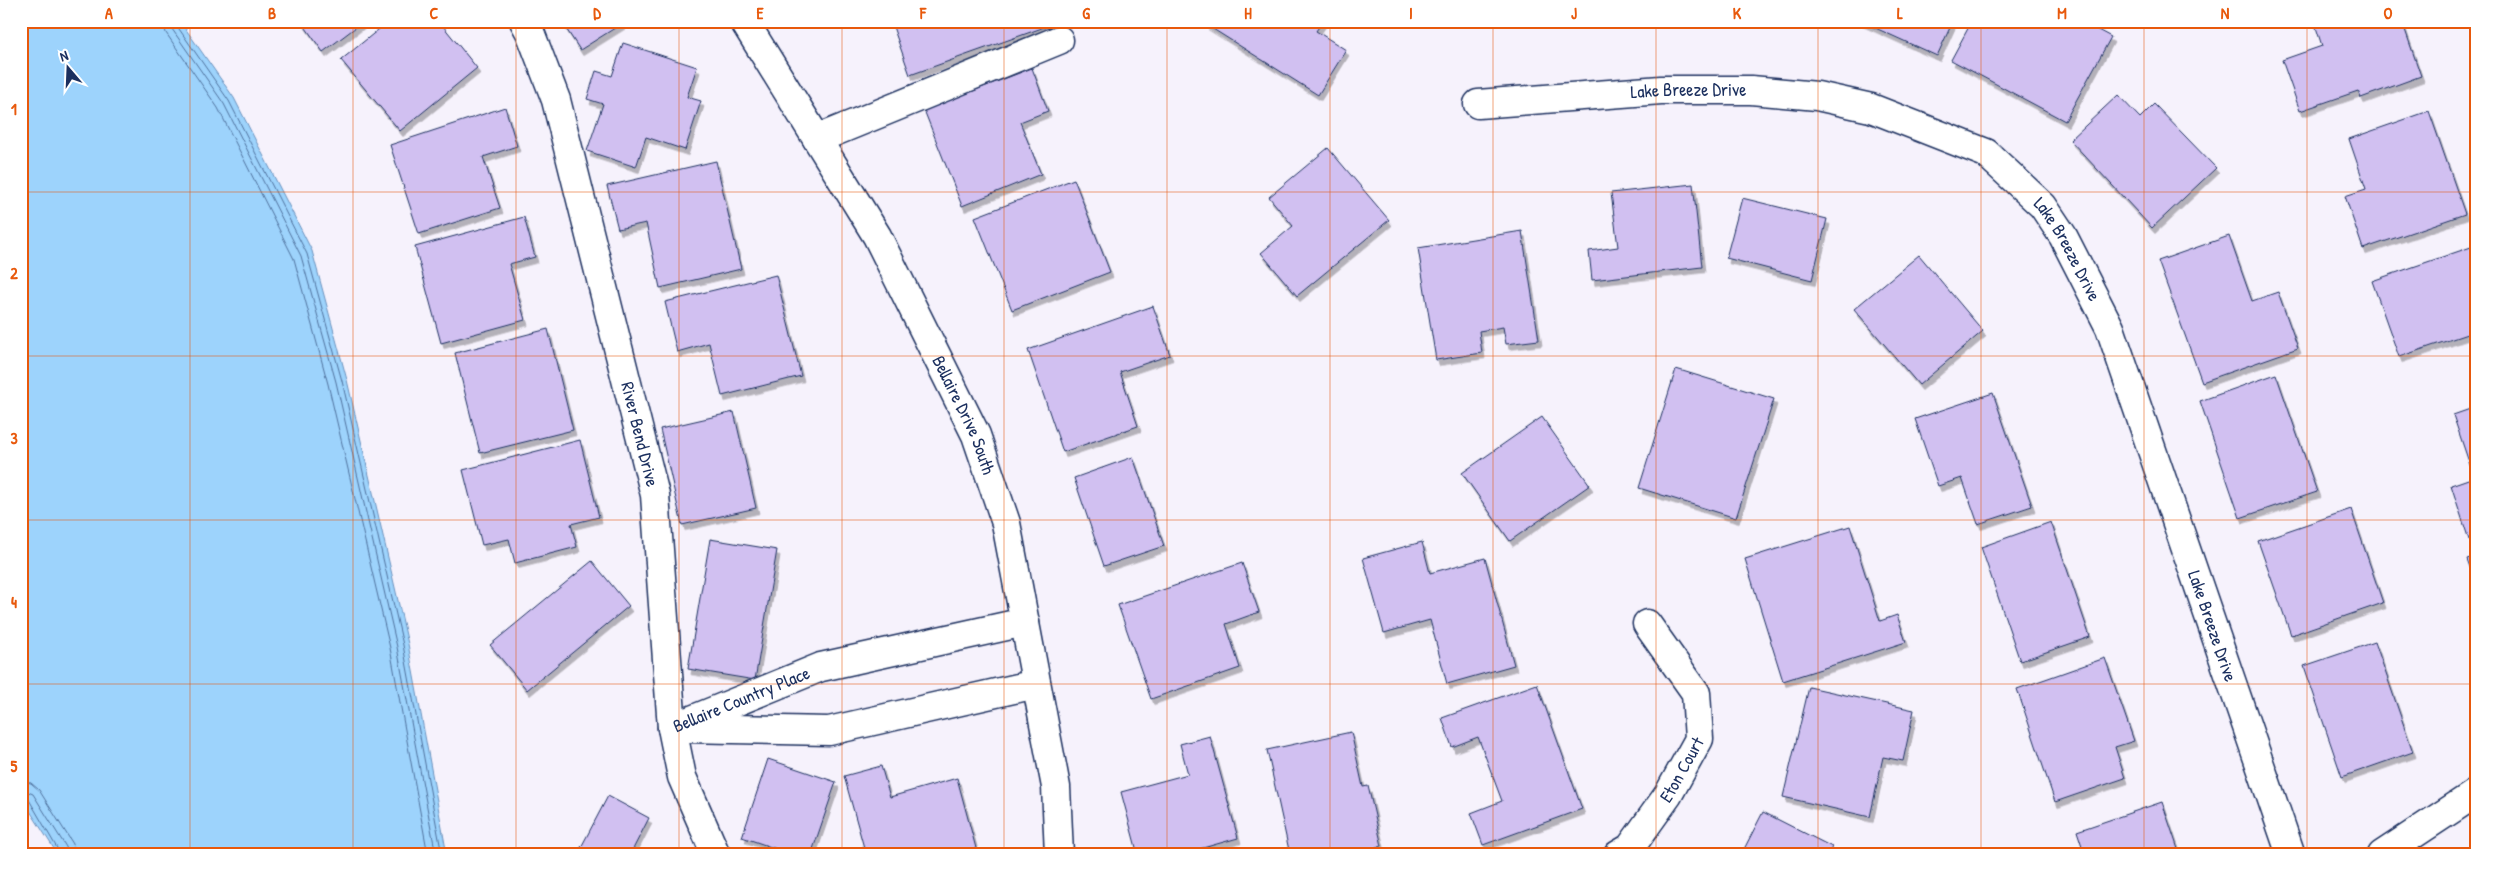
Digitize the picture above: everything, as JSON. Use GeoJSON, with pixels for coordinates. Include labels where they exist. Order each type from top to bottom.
{"type":"FeatureCollection","features":[{"type":"Feature","properties":{"kind":"street","name":"River Bend Drive"},"geometry":{"type":"LineString","coordinates":[[524,21],[556,100],[655,495],[672,728],[682,778],[716,855]]}},
{"type":"Feature","properties":{"kind":"street","name":"Bellaire Drive South"},"geometry":{"type":"LineString","coordinates":[[744,21],[877,236],[976,434],[1006,523],[1056,787],[1059,855]]}},
{"type":"Feature","properties":{"kind":"street"},"geometry":{"type":"LineString","coordinates":[[817,139],[1060,40]]}},
{"type":"Feature","properties":{"kind":"street","name":"Lake Breeze Drive"},"geometry":{"type":"LineString","coordinates":[[1478,104],[1661,90],[1751,90],[1817,96],[1871,108],[1986,153],[2022,186],[2043,206],[2063,236],[2110,328],[2291,855]]}},
{"type":"Feature","properties":{"kind":"street","name":"Bellaire Country Place"},"geometry":{"type":"LineString","coordinates":[[672,728],[821,667],[1025,622]]}},
{"type":"Feature","properties":{"kind":"street","name":"Eton Court"},"geometry":{"type":"LineString","coordinates":[[1618,855],[1630,848],[1668,795],[1699,739],[1696,693],[1647,624]]}},
{"type":"Feature","properties":{"kind":"street","name":"Bellaire Country Place"},"geometry":{"type":"LineString","coordinates":[[672,728],[829,731],[1036,684]]}},
{"type":"Feature","properties":{"kind":"street"},"geometry":{"type":"LineString","coordinates":[[2382,855],[2476,793]]}},
{"type":"Feature","properties":{"kind":"water"},"geometry":{"type":"Polygon","coordinates":[[[21,21],[180,21],[234,98],[312,251],[347,380],[408,644],[447,855],[58,855],[21,797],[21,21]]]}},
{"type":"Feature","properties":{"kind":"building"},"geometry":{"type":"Polygon","coordinates":[[[301,21],[364,21],[323,52],[301,21]]]}},
{"type":"Feature","properties":{"kind":"building"},"geometry":{"type":"Polygon","coordinates":[[[389,21],[439,21],[477,68],[400,131],[341,60],[389,21]]]}},
{"type":"Feature","properties":{"kind":"building"},"geometry":{"type":"Polygon","coordinates":[[[561,21],[626,21],[580,50],[561,21]]]}},
{"type":"Feature","properties":{"kind":"building"},"geometry":{"type":"Polygon","coordinates":[[[891,21],[1056,21],[1056,23],[910,75],[891,21]]]}},
{"type":"Feature","properties":{"kind":"building"},"geometry":{"type":"Polygon","coordinates":[[[1207,21],[1323,21],[1316,31],[1346,50],[1318,95],[1205,24],[1207,21]]]}},
{"type":"Feature","properties":{"kind":"building"},"geometry":{"type":"Polygon","coordinates":[[[1860,21],[1953,21],[1937,56],[1860,21]]]}},
{"type":"Feature","properties":{"kind":"building"},"geometry":{"type":"Polygon","coordinates":[[[1972,21],[2081,21],[2111,37],[2065,121],[1951,60],[1972,21]]]}},
{"type":"Feature","properties":{"kind":"building"},"geometry":{"type":"Polygon","coordinates":[[[2314,21],[2402,21],[2421,76],[2361,98],[2358,91],[2300,111],[2282,60],[2322,46],[2314,21]]]}},
{"type":"Feature","properties":{"kind":"building"},"geometry":{"type":"Polygon","coordinates":[[[623,43],[697,67],[687,97],[701,101],[685,150],[646,137],[636,167],[587,151],[603,104],[587,99],[596,71],[612,76],[623,43]]]}},
{"type":"Feature","properties":{"kind":"building"},"geometry":{"type":"Polygon","coordinates":[[[1032,68],[1048,111],[1020,122],[1041,174],[962,206],[924,110],[1032,68]]]}},
{"type":"Feature","properties":{"kind":"building"},"geometry":{"type":"Polygon","coordinates":[[[2118,95],[2140,118],[2154,104],[2216,168],[2152,228],[2070,140],[2118,95]]]}},
{"type":"Feature","properties":{"kind":"building"},"geometry":{"type":"Polygon","coordinates":[[[505,107],[517,146],[483,157],[500,208],[419,234],[390,145],[505,107]]]}},
{"type":"Feature","properties":{"kind":"building"},"geometry":{"type":"Polygon","coordinates":[[[2429,111],[2465,214],[2363,249],[2345,196],[2366,189],[2349,139],[2429,111]]]}},
{"type":"Feature","properties":{"kind":"building"},"geometry":{"type":"Polygon","coordinates":[[[1328,148],[1389,220],[1297,296],[1261,253],[1293,226],[1269,197],[1328,148]]]}},
{"type":"Feature","properties":{"kind":"building"},"geometry":{"type":"Polygon","coordinates":[[[716,161],[741,269],[660,288],[646,223],[618,229],[607,186],[716,161]]]}},
{"type":"Feature","properties":{"kind":"building"},"geometry":{"type":"Polygon","coordinates":[[[1074,179],[1110,272],[1012,310],[975,217],[1074,179]]]}},
{"type":"Feature","properties":{"kind":"building"},"geometry":{"type":"Polygon","coordinates":[[[1693,184],[1702,267],[1592,280],[1589,251],[1618,247],[1611,193],[1693,184]]]}},
{"type":"Feature","properties":{"kind":"building"},"geometry":{"type":"Polygon","coordinates":[[[1742,198],[1827,219],[1812,280],[1726,258],[1742,198]]]}},
{"type":"Feature","properties":{"kind":"building"},"geometry":{"type":"Polygon","coordinates":[[[524,217],[535,257],[509,264],[525,320],[441,343],[415,247],[524,217]]]}},
{"type":"Feature","properties":{"kind":"building"},"geometry":{"type":"Polygon","coordinates":[[[1522,231],[1539,340],[1506,344],[1503,327],[1479,331],[1482,353],[1436,360],[1418,248],[1522,231]]]}},
{"type":"Feature","properties":{"kind":"building"},"geometry":{"type":"Polygon","coordinates":[[[2229,236],[2252,301],[2278,292],[2298,348],[2202,382],[2158,261],[2229,236]]]}},
{"type":"Feature","properties":{"kind":"building"},"geometry":{"type":"Polygon","coordinates":[[[2474,246],[2476,331],[2399,357],[2372,281],[2474,246]]]}},
{"type":"Feature","properties":{"kind":"building"},"geometry":{"type":"Polygon","coordinates":[[[1919,255],[1983,331],[1919,385],[1854,309],[1919,255]]]}},
{"type":"Feature","properties":{"kind":"building"},"geometry":{"type":"Polygon","coordinates":[[[776,275],[801,376],[722,396],[709,343],[677,352],[665,302],[776,275]]]}},
{"type":"Feature","properties":{"kind":"building"},"geometry":{"type":"Polygon","coordinates":[[[1153,306],[1170,355],[1120,372],[1138,426],[1063,452],[1028,350],[1153,306]]]}},
{"type":"Feature","properties":{"kind":"building"},"geometry":{"type":"Polygon","coordinates":[[[548,329],[573,430],[480,453],[455,353],[548,329]]]}},
{"type":"Feature","properties":{"kind":"building"},"geometry":{"type":"Polygon","coordinates":[[[1676,369],[1774,399],[1736,518],[1639,488],[1676,369]]]}},
{"type":"Feature","properties":{"kind":"building"},"geometry":{"type":"Polygon","coordinates":[[[2276,374],[2317,492],[2240,518],[2200,401],[2276,374]]]}},
{"type":"Feature","properties":{"kind":"building"},"geometry":{"type":"Polygon","coordinates":[[[1993,393],[2032,506],[1978,524],[1962,478],[1938,486],[1915,419],[1993,393]]]}},
{"type":"Feature","properties":{"kind":"building"},"geometry":{"type":"Polygon","coordinates":[[[2476,407],[2476,538],[2469,540],[2451,485],[2474,477],[2453,415],[2476,407]]]}},
{"type":"Feature","properties":{"kind":"building"},"geometry":{"type":"Polygon","coordinates":[[[734,412],[756,508],[682,525],[660,429],[734,412]]]}},
{"type":"Feature","properties":{"kind":"building"},"geometry":{"type":"Polygon","coordinates":[[[1542,417],[1590,485],[1510,541],[1462,473],[1542,417]]]}},
{"type":"Feature","properties":{"kind":"building"},"geometry":{"type":"Polygon","coordinates":[[[580,440],[599,517],[571,524],[577,547],[515,563],[509,539],[482,545],[463,470],[580,440]]]}},
{"type":"Feature","properties":{"kind":"building"},"geometry":{"type":"Polygon","coordinates":[[[1133,457],[1164,546],[1104,566],[1074,478],[1133,457]]]}},
{"type":"Feature","properties":{"kind":"building"},"geometry":{"type":"Polygon","coordinates":[[[2351,509],[2383,603],[2291,635],[2258,541],[2351,509]]]}},
{"type":"Feature","properties":{"kind":"building"},"geometry":{"type":"Polygon","coordinates":[[[2051,522],[2090,637],[2020,661],[1981,547],[2051,522]]]}},
{"type":"Feature","properties":{"kind":"building"},"geometry":{"type":"Polygon","coordinates":[[[1850,526],[1880,621],[1897,615],[1906,642],[1783,681],[1745,559],[1850,526]]]}},
{"type":"Feature","properties":{"kind":"building"},"geometry":{"type":"Polygon","coordinates":[[[710,539],[777,550],[755,680],[688,669],[710,539]]]}},
{"type":"Feature","properties":{"kind":"building"},"geometry":{"type":"Polygon","coordinates":[[[1422,542],[1430,573],[1485,558],[1514,665],[1447,684],[1430,620],[1384,633],[1363,558],[1422,542]]]}},
{"type":"Feature","properties":{"kind":"building"},"geometry":{"type":"Polygon","coordinates":[[[2476,556],[2476,584],[2467,559],[2476,556]]]}},
{"type":"Feature","properties":{"kind":"building"},"geometry":{"type":"Polygon","coordinates":[[[592,561],[629,606],[527,690],[490,645],[592,561]]]}},
{"type":"Feature","properties":{"kind":"building"},"geometry":{"type":"Polygon","coordinates":[[[1242,563],[1259,612],[1226,624],[1240,668],[1151,699],[1118,605],[1242,563]]]}},
{"type":"Feature","properties":{"kind":"building"},"geometry":{"type":"Polygon","coordinates":[[[2375,642],[2413,752],[2342,777],[2304,666],[2375,642]]]}},
{"type":"Feature","properties":{"kind":"building"},"geometry":{"type":"Polygon","coordinates":[[[2105,658],[2134,741],[2115,747],[2125,778],[2055,802],[2017,689],[2105,658]]]}},
{"type":"Feature","properties":{"kind":"building"},"geometry":{"type":"Polygon","coordinates":[[[1537,684],[1582,809],[1483,845],[1471,813],[1502,801],[1478,737],[1452,747],[1442,718],[1537,684]]]}},
{"type":"Feature","properties":{"kind":"building"},"geometry":{"type":"Polygon","coordinates":[[[1809,687],[1914,710],[1903,761],[1883,757],[1870,817],[1783,797],[1809,687]]]}},
{"type":"Feature","properties":{"kind":"building"},"geometry":{"type":"Polygon","coordinates":[[[1351,732],[1363,787],[1368,786],[1382,846],[1342,855],[1290,855],[1267,750],[1351,732]]]}},
{"type":"Feature","properties":{"kind":"building"},"geometry":{"type":"Polygon","coordinates":[[[1210,736],[1238,838],[1178,855],[1138,855],[1121,792],[1188,774],[1180,744],[1210,736]]]}},
{"type":"Feature","properties":{"kind":"building"},"geometry":{"type":"Polygon","coordinates":[[[768,759],[836,782],[811,855],[794,855],[742,837],[768,759]]]}},
{"type":"Feature","properties":{"kind":"building"},"geometry":{"type":"Polygon","coordinates":[[[881,766],[890,797],[957,778],[977,852],[966,855],[866,855],[844,776],[881,766]]]}},
{"type":"Feature","properties":{"kind":"building"},"geometry":{"type":"Polygon","coordinates":[[[608,796],[649,818],[630,855],[577,855],[608,796]]]}},
{"type":"Feature","properties":{"kind":"building"},"geometry":{"type":"Polygon","coordinates":[[[2162,802],[2180,855],[2085,855],[2077,831],[2162,802]]]}},
{"type":"Feature","properties":{"kind":"building"},"geometry":{"type":"Polygon","coordinates":[[[1763,812],[1832,847],[1828,855],[1741,855],[1763,812]]]}}]}
